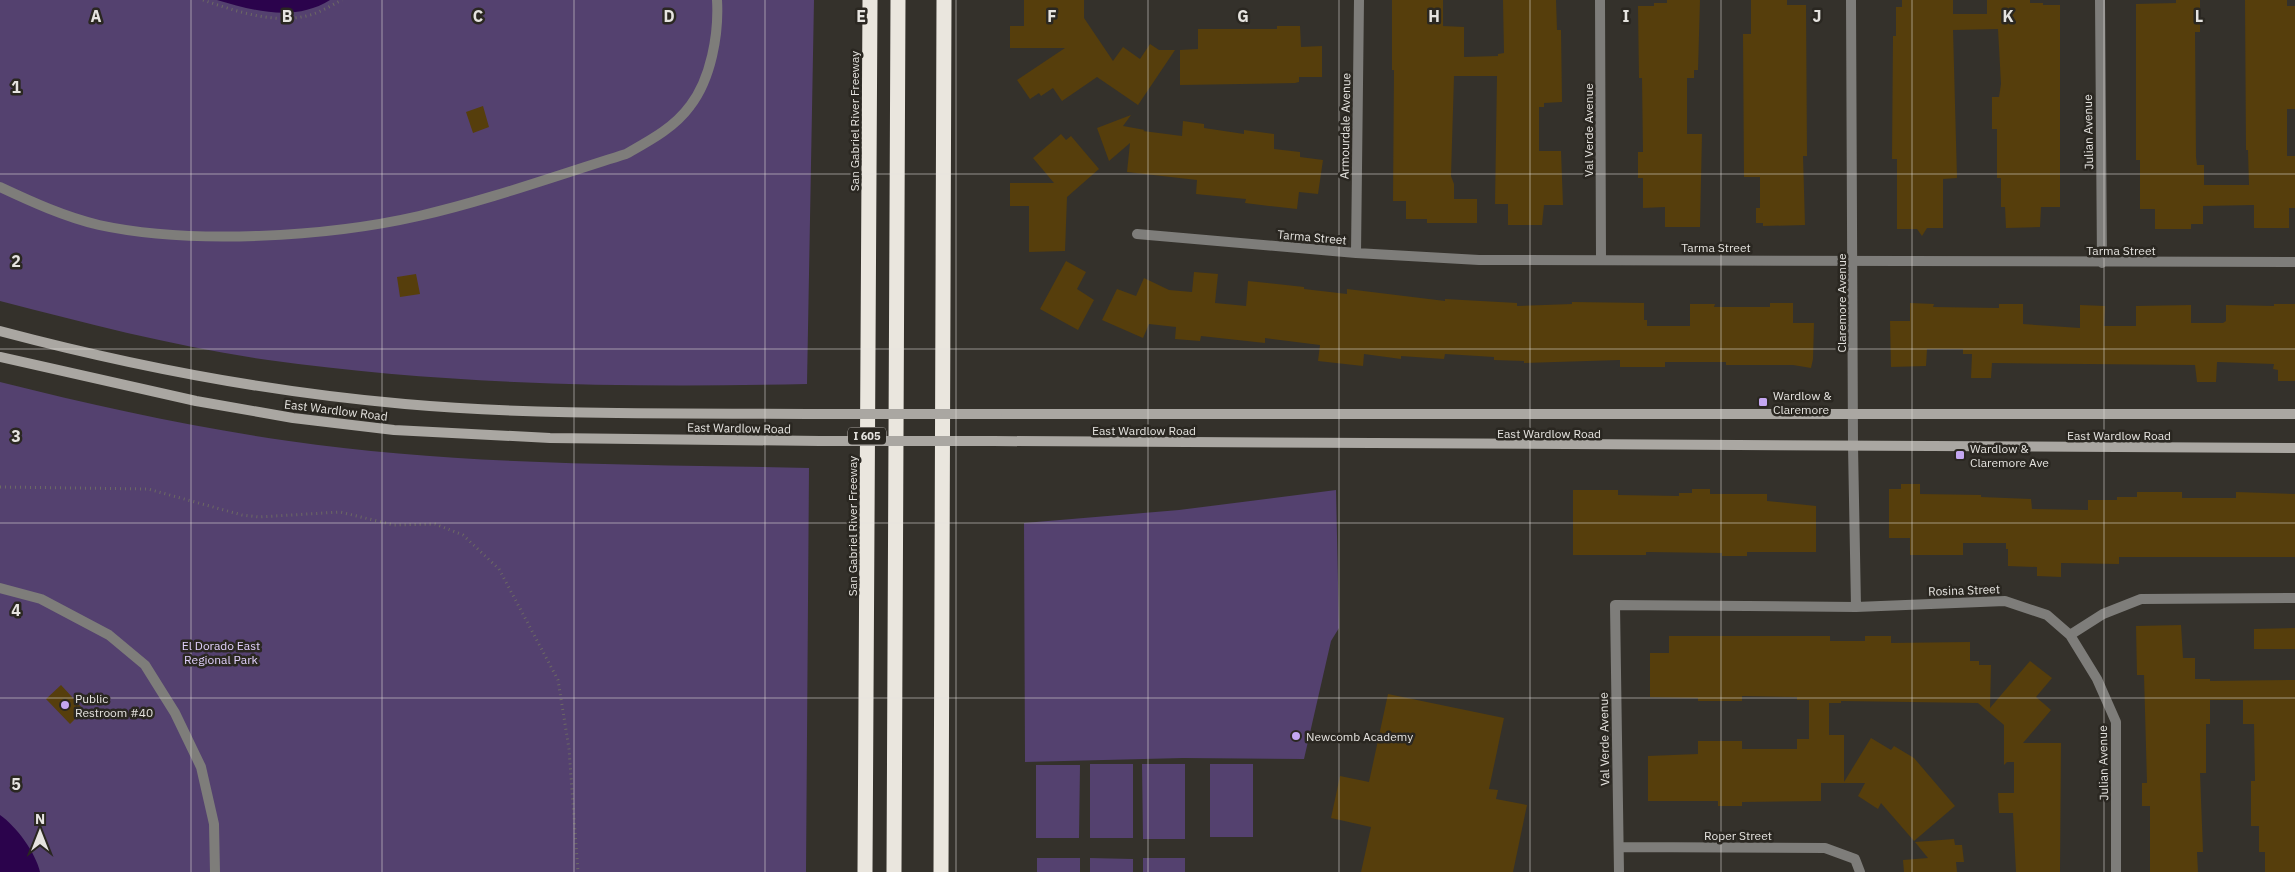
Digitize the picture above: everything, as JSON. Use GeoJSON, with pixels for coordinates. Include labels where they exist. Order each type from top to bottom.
{"type":"FeatureCollection","features":[{"type":"Feature","properties":{"kind":"highway","name":"San Gabriel River Freeway"},"geometry":{"type":"LineString","coordinates":[[865,872],[870,0]]}},
{"type":"Feature","properties":{"kind":"highway","name":"I 605"},"geometry":{"type":"LineString","coordinates":[[894,872],[898,0]]}},
{"type":"Feature","properties":{"kind":"highway"},"geometry":{"type":"LineString","coordinates":[[941,872],[944,0]]}},
{"type":"Feature","properties":{"kind":"main road","name":"East Wardlow Road"},"geometry":{"type":"LineString","coordinates":[[0,331],[177,372],[293,391],[404,404],[522,412],[820,414],[2295,414]]}},
{"type":"Feature","properties":{"kind":"main road","name":"East Wardlow Road"},"geometry":{"type":"LineString","coordinates":[[0,358],[196,401],[293,418],[394,430],[550,438],[820,442],[2295,448]]}},
{"type":"Feature","properties":{"kind":"street"},"geometry":{"type":"LineString","coordinates":[[0,187],[50,209],[98,225],[157,234],[286,234],[418,216],[626,154],[657,137],[690,106],[704,80],[714,44],[717,0]]}},
{"type":"Feature","properties":{"kind":"street","name":"Armourdale Avenue"},"geometry":{"type":"LineString","coordinates":[[1356,253],[1359,0]]}},
{"type":"Feature","properties":{"kind":"street","name":"Val Verde Avenue"},"geometry":{"type":"LineString","coordinates":[[1600,0],[1601,260]]}},
{"type":"Feature","properties":{"kind":"street","name":"Claremore Avenue"},"geometry":{"type":"LineString","coordinates":[[1851,0],[1854,260],[1853,446],[1856,606]]}},
{"type":"Feature","properties":{"kind":"street","name":"Julian Avenue"},"geometry":{"type":"LineString","coordinates":[[2100,0],[2102,263]]}},
{"type":"Feature","properties":{"kind":"street","name":"Tarma Street"},"geometry":{"type":"LineString","coordinates":[[1137,234],[1356,253],[1478,260],[2295,262]]}},
{"type":"Feature","properties":{"kind":"street"},"geometry":{"type":"LineString","coordinates":[[0,588],[41,599],[101,630],[145,665],[175,713],[201,767],[214,824],[215,872]]}},
{"type":"Feature","properties":{"kind":"street"},"geometry":{"type":"LineString","coordinates":[[2070,635],[2103,614],[2141,599],[2295,598]]}},
{"type":"Feature","properties":{"kind":"street","name":"Rosina Street"},"geometry":{"type":"LineString","coordinates":[[1614,605],[1856,606],[2004,601],[2047,615],[2070,635]]}},
{"type":"Feature","properties":{"kind":"street","name":"Val Verde Avenue"},"geometry":{"type":"LineString","coordinates":[[1614,605],[1619,872]]}},
{"type":"Feature","properties":{"kind":"street","name":"Julian Avenue"},"geometry":{"type":"LineString","coordinates":[[2070,635],[2096,679],[2116,722],[2116,872]]}},
{"type":"Feature","properties":{"kind":"street","name":"Roper Street"},"geometry":{"type":"LineString","coordinates":[[1619,847],[1825,848],[1855,859],[1860,872]]}},
{"type":"Feature","properties":{"kind":"path"},"geometry":{"type":"LineString","coordinates":[[203,0],[241,13],[278,18],[309,15],[342,0]]}},
{"type":"Feature","properties":{"kind":"path"},"geometry":{"type":"LineString","coordinates":[[0,487],[148,490],[242,515],[259,517],[324,511],[340,512],[394,524],[435,524],[463,535],[499,569],[558,680],[568,749],[578,872]]}},
{"type":"Feature","properties":{"kind":"green space"},"geometry":{"type":"Polygon","coordinates":[[[0,0],[814,0],[807,384],[605,385],[470,380],[402,375],[268,360],[200,349],[0,301],[0,0]]]}},
{"type":"Feature","properties":{"kind":"green space","name":"El Dorado East Regional Park"},"geometry":{"type":"Polygon","coordinates":[[[0,382],[180,423],[289,441],[353,449],[418,455],[549,462],[809,468],[806,872],[0,872],[0,382]]]}},
{"type":"Feature","properties":{"kind":"green space"},"geometry":{"type":"Polygon","coordinates":[[[1336,490],[1339,628],[1331,641],[1304,759],[1183,758],[1025,762],[1024,523],[1179,510],[1336,490]]]}},
{"type":"Feature","properties":{"kind":"green space"},"geometry":{"type":"Polygon","coordinates":[[[1090,764],[1133,764],[1133,838],[1090,838],[1090,764]]]}},
{"type":"Feature","properties":{"kind":"green space"},"geometry":{"type":"Polygon","coordinates":[[[1142,764],[1185,764],[1185,839],[1143,839],[1142,764]]]}},
{"type":"Feature","properties":{"kind":"green space"},"geometry":{"type":"Polygon","coordinates":[[[1210,764],[1253,764],[1253,837],[1210,837],[1210,764]]]}},
{"type":"Feature","properties":{"kind":"green space"},"geometry":{"type":"Polygon","coordinates":[[[1036,765],[1080,765],[1079,838],[1036,838],[1036,765]]]}},
{"type":"Feature","properties":{"kind":"green space"},"geometry":{"type":"Polygon","coordinates":[[[1037,858],[1080,858],[1080,872],[1037,872],[1037,858]]]}},
{"type":"Feature","properties":{"kind":"green space"},"geometry":{"type":"Polygon","coordinates":[[[1090,858],[1133,859],[1133,872],[1090,872],[1090,858]]]}},
{"type":"Feature","properties":{"kind":"green space"},"geometry":{"type":"Polygon","coordinates":[[[1143,858],[1185,858],[1185,872],[1143,872],[1143,858]]]}},
{"type":"Feature","properties":{"kind":"shaded area"},"geometry":{"type":"Polygon","coordinates":[[[217,0],[330,0],[317,7],[289,13],[260,11],[217,0]]]}},
{"type":"Feature","properties":{"kind":"shaded area"},"geometry":{"type":"Polygon","coordinates":[[[0,815],[24,840],[40,872],[0,872],[0,815]]]}},
{"type":"Feature","properties":{"kind":"building"},"geometry":{"type":"Polygon","coordinates":[[[1024,0],[1084,0],[1084,18],[1113,61],[1123,47],[1140,59],[1150,44],[1159,50],[1175,50],[1138,105],[1097,77],[1062,101],[1053,88],[1041,96],[1039,93],[1030,99],[1017,80],[1065,48],[1010,48],[1010,26],[1024,26],[1024,0]]]}},
{"type":"Feature","properties":{"kind":"building"},"geometry":{"type":"Polygon","coordinates":[[[1392,0],[1443,0],[1443,26],[1464,27],[1464,57],[1498,56],[1498,54],[1504,53],[1503,0],[1556,0],[1557,30],[1561,30],[1562,102],[1544,103],[1544,107],[1539,107],[1539,151],[1561,151],[1563,205],[1544,205],[1542,225],[1508,225],[1508,204],[1495,204],[1497,76],[1454,76],[1451,176],[1454,184],[1454,199],[1477,199],[1477,223],[1427,223],[1427,219],[1406,219],[1406,201],[1393,201],[1394,70],[1392,70],[1392,0]]]}},
{"type":"Feature","properties":{"kind":"building"},"geometry":{"type":"Polygon","coordinates":[[[1667,0],[1700,0],[1698,70],[1694,70],[1694,78],[1687,78],[1687,134],[1702,134],[1700,227],[1665,227],[1665,207],[1643,208],[1643,178],[1638,178],[1638,152],[1643,152],[1642,78],[1639,78],[1638,6],[1654,6],[1654,3],[1667,3],[1667,0]]]}},
{"type":"Feature","properties":{"kind":"building"},"geometry":{"type":"Polygon","coordinates":[[[1751,0],[1787,0],[1787,5],[1806,5],[1807,156],[1803,156],[1805,225],[1763,226],[1763,223],[1756,223],[1756,208],[1760,208],[1760,177],[1744,177],[1743,34],[1751,34],[1751,0]]]}},
{"type":"Feature","properties":{"kind":"building"},"geometry":{"type":"Polygon","coordinates":[[[1902,0],[1953,0],[1953,14],[1987,14],[1987,0],[2030,0],[2030,3],[2060,5],[2060,207],[2041,207],[2040,227],[2006,228],[2005,207],[2001,207],[2001,178],[1997,178],[1997,129],[1992,129],[1992,97],[1999,97],[2001,84],[1998,29],[1953,30],[1957,178],[1943,179],[1943,228],[1927,228],[1922,236],[1917,229],[1897,229],[1897,159],[1892,159],[1893,36],[1896,36],[1896,7],[1902,7],[1902,0]]]}},
{"type":"Feature","properties":{"kind":"building"},"geometry":{"type":"Polygon","coordinates":[[[2176,0],[2200,0],[2200,32],[2195,32],[2196,157],[2197,165],[2204,165],[2204,185],[2249,185],[2248,150],[2246,150],[2245,0],[2287,0],[2287,6],[2295,6],[2295,109],[2287,109],[2287,156],[2295,156],[2295,208],[2289,208],[2289,228],[2254,228],[2254,205],[2203,206],[2203,224],[2191,224],[2191,229],[2155,229],[2155,209],[2140,209],[2140,160],[2136,160],[2136,4],[2176,3],[2176,0]]]}},
{"type":"Feature","properties":{"kind":"building"},"geometry":{"type":"Polygon","coordinates":[[[1277,26],[1300,26],[1301,47],[1322,46],[1322,77],[1299,77],[1299,82],[1295,83],[1180,85],[1180,50],[1198,49],[1198,29],[1277,29],[1277,26]]]}},
{"type":"Feature","properties":{"kind":"building"},"geometry":{"type":"Polygon","coordinates":[[[483,106],[489,127],[473,133],[466,112],[483,106]]]}},
{"type":"Feature","properties":{"kind":"building"},"geometry":{"type":"Polygon","coordinates":[[[1131,115],[1123,126],[1145,130],[1143,131],[1182,136],[1183,121],[1204,124],[1204,128],[1244,134],[1244,130],[1274,134],[1274,149],[1300,152],[1300,157],[1323,160],[1318,194],[1299,192],[1297,209],[1269,206],[1245,203],[1246,199],[1196,194],[1197,180],[1127,172],[1130,143],[1109,161],[1097,128],[1131,115]]]}},
{"type":"Feature","properties":{"kind":"building"},"geometry":{"type":"Polygon","coordinates":[[[1061,134],[1066,140],[1071,136],[1099,169],[1067,197],[1065,251],[1029,252],[1029,206],[1010,206],[1010,183],[1054,183],[1033,158],[1061,134]]]}},
{"type":"Feature","properties":{"kind":"building"},"geometry":{"type":"Polygon","coordinates":[[[1066,261],[1086,272],[1077,289],[1094,300],[1078,330],[1040,309],[1066,261]]]}},
{"type":"Feature","properties":{"kind":"building"},"geometry":{"type":"Polygon","coordinates":[[[1194,272],[1218,274],[1215,303],[1246,306],[1248,281],[1347,294],[1347,289],[1445,301],[1445,299],[1517,303],[1517,306],[1572,304],[1572,302],[1644,303],[1644,320],[1647,320],[1647,326],[1690,326],[1690,304],[1715,304],[1714,307],[1770,307],[1770,303],[1793,303],[1793,323],[1814,323],[1813,359],[1811,368],[1793,365],[1726,365],[1726,362],[1665,362],[1665,367],[1620,367],[1620,360],[1524,363],[1524,361],[1494,360],[1494,357],[1445,354],[1444,359],[1401,356],[1401,359],[1364,354],[1363,366],[1318,361],[1320,345],[1265,338],[1265,343],[1201,336],[1200,341],[1175,339],[1176,327],[1149,324],[1143,338],[1102,320],[1117,289],[1136,296],[1144,278],[1169,290],[1192,292],[1194,272]]]}},
{"type":"Feature","properties":{"kind":"building"},"geometry":{"type":"Polygon","coordinates":[[[416,274],[420,294],[400,297],[397,277],[416,274]]]}},
{"type":"Feature","properties":{"kind":"building"},"geometry":{"type":"Polygon","coordinates":[[[1910,303],[1934,304],[1933,307],[1999,308],[1999,304],[2023,304],[2023,324],[2080,328],[2080,305],[2105,306],[2104,326],[2136,326],[2136,306],[2191,305],[2191,323],[2223,323],[2226,321],[2226,305],[2274,306],[2274,304],[2295,304],[2295,381],[2278,381],[2278,370],[2273,369],[2274,364],[2217,362],[2216,382],[2197,382],[2195,365],[1992,363],[1991,378],[1971,378],[1972,354],[1963,354],[1963,349],[1927,349],[1926,366],[1891,367],[1890,321],[1910,321],[1910,303]]]}},
{"type":"Feature","properties":{"kind":"building"},"geometry":{"type":"Polygon","coordinates":[[[1901,484],[1920,484],[1920,494],[1981,495],[1981,497],[2031,499],[2032,509],[2088,510],[2088,500],[2117,500],[2117,497],[2137,497],[2137,492],[2182,492],[2182,498],[2236,498],[2236,492],[2295,494],[2295,557],[2119,557],[2119,564],[2061,563],[2061,577],[2037,576],[2037,567],[2008,566],[2006,543],[1963,543],[1963,555],[1910,555],[1910,538],[1889,538],[1889,489],[1901,489],[1901,484]]]}},
{"type":"Feature","properties":{"kind":"building"},"geometry":{"type":"Polygon","coordinates":[[[1692,489],[1710,489],[1710,494],[1767,494],[1767,501],[1816,506],[1816,552],[1747,552],[1747,556],[1722,556],[1722,553],[1646,552],[1646,555],[1573,555],[1573,490],[1618,490],[1618,495],[1679,496],[1679,493],[1692,493],[1692,489]]]}},
{"type":"Feature","properties":{"kind":"building"},"geometry":{"type":"Polygon","coordinates":[[[2181,625],[2183,658],[2195,658],[2195,679],[2210,679],[2210,681],[2295,680],[2295,872],[2265,872],[2265,852],[2259,852],[2259,826],[2251,826],[2251,781],[2255,781],[2254,724],[2243,724],[2243,700],[2210,700],[2210,724],[2206,724],[2206,773],[2200,773],[2203,852],[2197,852],[2198,872],[2150,872],[2150,806],[2142,806],[2142,783],[2147,783],[2144,675],[2137,675],[2136,626],[2181,625]]]}},
{"type":"Feature","properties":{"kind":"building"},"geometry":{"type":"Polygon","coordinates":[[[2295,628],[2295,649],[2254,649],[2254,629],[2295,628]]]}},
{"type":"Feature","properties":{"kind":"building"},"geometry":{"type":"Polygon","coordinates":[[[1669,636],[1830,636],[1830,641],[1865,641],[1865,636],[1891,636],[1891,643],[1970,642],[1970,661],[1979,661],[1979,665],[1991,665],[1990,708],[2030,661],[2052,678],[2036,697],[2051,710],[2023,743],[2061,743],[2060,872],[2016,872],[2013,813],[1999,813],[1998,793],[2014,793],[2014,762],[2007,762],[2004,765],[2004,725],[1978,703],[1841,701],[1841,703],[1829,703],[1829,735],[1844,735],[1844,782],[1871,738],[1891,750],[1894,746],[1914,758],[1955,806],[1914,841],[1881,803],[1878,809],[1858,796],[1865,783],[1821,783],[1821,801],[1742,802],[1742,806],[1718,806],[1718,801],[1648,801],[1648,756],[1698,754],[1698,741],[1742,741],[1742,749],[1797,749],[1797,739],[1809,739],[1809,700],[1797,700],[1797,697],[1742,696],[1742,701],[1698,701],[1698,698],[1650,697],[1650,653],[1669,653],[1669,636]]]}},
{"type":"Feature","properties":{"kind":"building","name":"Public Restroom #40"},"geometry":{"type":"Polygon","coordinates":[[[61,685],[84,710],[70,724],[46,699],[61,685]]]}},
{"type":"Feature","properties":{"kind":"building"},"geometry":{"type":"Polygon","coordinates":[[[1388,694],[1504,718],[1489,789],[1498,790],[1496,799],[1527,805],[1513,872],[1361,872],[1371,827],[1331,818],[1340,776],[1369,782],[1388,694]]]}},
{"type":"Feature","properties":{"kind":"building"},"geometry":{"type":"Polygon","coordinates":[[[1954,839],[1955,845],[1962,845],[1964,862],[1956,862],[1957,872],[1904,872],[1903,860],[1928,858],[1915,842],[1954,839]]]}},
{"type":"Feature","properties":{"kind":"place","name":"Wardlow & Claremore"},"geometry":{"type":"Point","coordinates":[1763,402]}},
{"type":"Feature","properties":{"kind":"place","name":"Wardlow & Claremore Ave"},"geometry":{"type":"Point","coordinates":[1960,455]}},
{"type":"Feature","properties":{"kind":"place","name":"Public Restroom #40"},"geometry":{"type":"Point","coordinates":[65,705]}},
{"type":"Feature","properties":{"kind":"place","name":"Newcomb Academy"},"geometry":{"type":"Point","coordinates":[1296,736]}}]}
